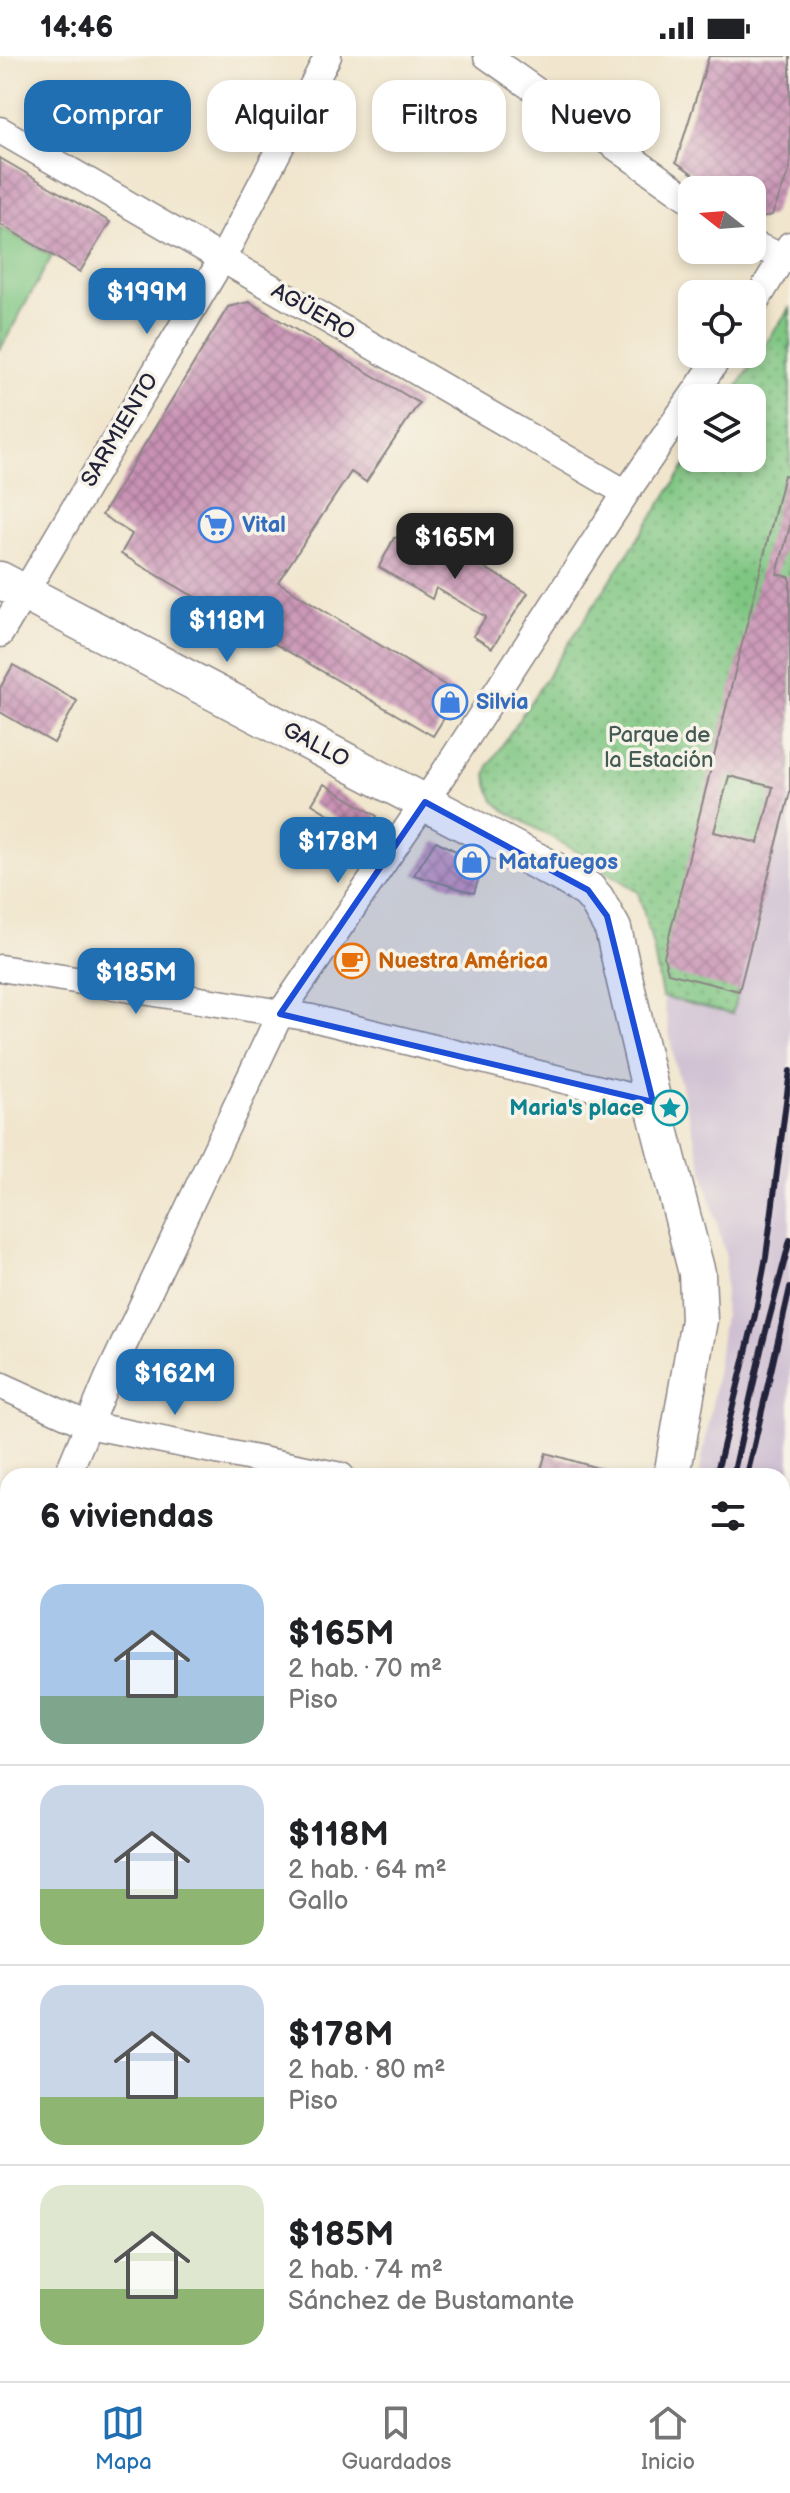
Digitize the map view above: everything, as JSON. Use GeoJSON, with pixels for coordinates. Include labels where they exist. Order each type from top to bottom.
{"type":"FeatureCollection","features":[{"type":"Feature","properties":{"kind":"main road","name":"GALLO"},"geometry":{"type":"LineString","coordinates":[[12,586],[588,890],[603,908],[613,929],[653,1102],[693,1247],[700,1290],[699,1320],[673,1468]]}},
{"type":"Feature","properties":{"kind":"street","name":"SARMIENTO"},"geometry":{"type":"LineString","coordinates":[[0,634],[12,586],[222,259],[328,56]]}},
{"type":"Feature","properties":{"kind":"street"},"geometry":{"type":"LineString","coordinates":[[487,56],[678,191]]}},
{"type":"Feature","properties":{"kind":"street","name":"AGÜERO"},"geometry":{"type":"LineString","coordinates":[[0,130],[626,493]]}},
{"type":"Feature","properties":{"kind":"street"},"geometry":{"type":"LineString","coordinates":[[766,248],[788,255],[766,287]]}},
{"type":"Feature","properties":{"kind":"street"},"geometry":{"type":"LineString","coordinates":[[70,1468],[108,1378],[280,1014],[425,802],[626,493],[711,368]]}},
{"type":"Feature","properties":{"kind":"street"},"geometry":{"type":"LineString","coordinates":[[0,968],[312,1018],[653,1102]]}},
{"type":"Feature","properties":{"kind":"street"},"geometry":{"type":"LineString","coordinates":[[0,1385],[88,1425],[301,1468]]}},
{"type":"Feature","properties":{"kind":"highlighted area"},"geometry":{"type":"Polygon","coordinates":[[[425,802],[588,890],[607,916],[653,1102],[280,1014],[425,802]]]}},
{"type":"Feature","properties":{"kind":"shaded area"},"geometry":{"type":"Polygon","coordinates":[[[790,784],[790,1468],[700,1468],[724,1315],[726,1258],[674,1060],[663,997],[732,1013],[790,784]]]}},
{"type":"Feature","properties":{"kind":"green space"},"geometry":{"type":"Polygon","coordinates":[[[0,227],[52,256],[0,350],[0,227]]]}},
{"type":"Feature","properties":{"kind":"green space","name":"Parque de la Estación"},"geometry":{"type":"Polygon","coordinates":[[[790,307],[790,784],[732,1014],[662,997],[653,946],[638,892],[574,850],[507,812],[494,801],[486,775],[489,765],[681,472],[766,472],[766,384],[739,384],[750,368],[766,368],[766,343],[790,307]]]}},
{"type":"Feature","properties":{"kind":"building"},"geometry":{"type":"Polygon","coordinates":[[[709,56],[790,56],[790,168],[772,215],[766,217],[766,176],[696,176],[676,162],[709,56]]]}},
{"type":"Feature","properties":{"kind":"building"},"geometry":{"type":"Polygon","coordinates":[[[0,158],[110,222],[80,272],[0,224],[0,158]]]}},
{"type":"Feature","properties":{"kind":"building","name":"Vital"},"geometry":{"type":"Polygon","coordinates":[[[249,302],[419,403],[366,482],[351,472],[278,582],[459,694],[433,736],[121,554],[132,534],[102,515],[228,307],[249,302]]]}},
{"type":"Feature","properties":{"kind":"building"},"geometry":{"type":"Polygon","coordinates":[[[784,475],[790,476],[790,526],[777,574],[790,577],[790,792],[739,991],[668,973],[664,957],[784,475]],[[729,776],[714,832],[758,843],[773,787],[729,776]]]}},
{"type":"Feature","properties":{"kind":"building"},"geometry":{"type":"Polygon","coordinates":[[[420,530],[528,593],[492,648],[473,636],[486,617],[436,588],[432,599],[379,567],[394,538],[413,540],[420,530]]]}},
{"type":"Feature","properties":{"kind":"building"},"geometry":{"type":"Polygon","coordinates":[[[13,665],[77,701],[54,743],[0,712],[0,688],[13,665]]]}},
{"type":"Feature","properties":{"kind":"building"},"geometry":{"type":"Polygon","coordinates":[[[324,784],[377,816],[365,836],[312,804],[324,784]]]}},
{"type":"Feature","properties":{"kind":"building"},"geometry":{"type":"Polygon","coordinates":[[[436,841],[483,865],[474,893],[414,875],[436,841]]]}},
{"type":"Feature","properties":{"kind":"building"},"geometry":{"type":"Polygon","coordinates":[[[546,1453],[598,1468],[541,1468],[546,1453]]]}},
{"type":"Feature","properties":{"kind":"railway"},"geometry":{"type":"LineString","coordinates":[[718,1468],[766,1257],[790,1071]]}},
{"type":"Feature","properties":{"kind":"railway"},"geometry":{"type":"LineString","coordinates":[[735,1468],[790,1240]]}},
{"type":"Feature","properties":{"kind":"railway"},"geometry":{"type":"LineString","coordinates":[[749,1468],[790,1288]]}},
{"type":"Feature","properties":{"kind":"place","name":"Vital"},"geometry":{"type":"Point","coordinates":[216,525]}},
{"type":"Feature","properties":{"kind":"place","name":"Silvia"},"geometry":{"type":"Point","coordinates":[450,702]}},
{"type":"Feature","properties":{"kind":"place","name":"Matafuegos"},"geometry":{"type":"Point","coordinates":[472,862]}},
{"type":"Feature","properties":{"kind":"place","name":"Nuestra América"},"geometry":{"type":"Point","coordinates":[352,961]}},
{"type":"Feature","properties":{"kind":"place","name":"Maria's place"},"geometry":{"type":"Point","coordinates":[670,1108]}}]}
